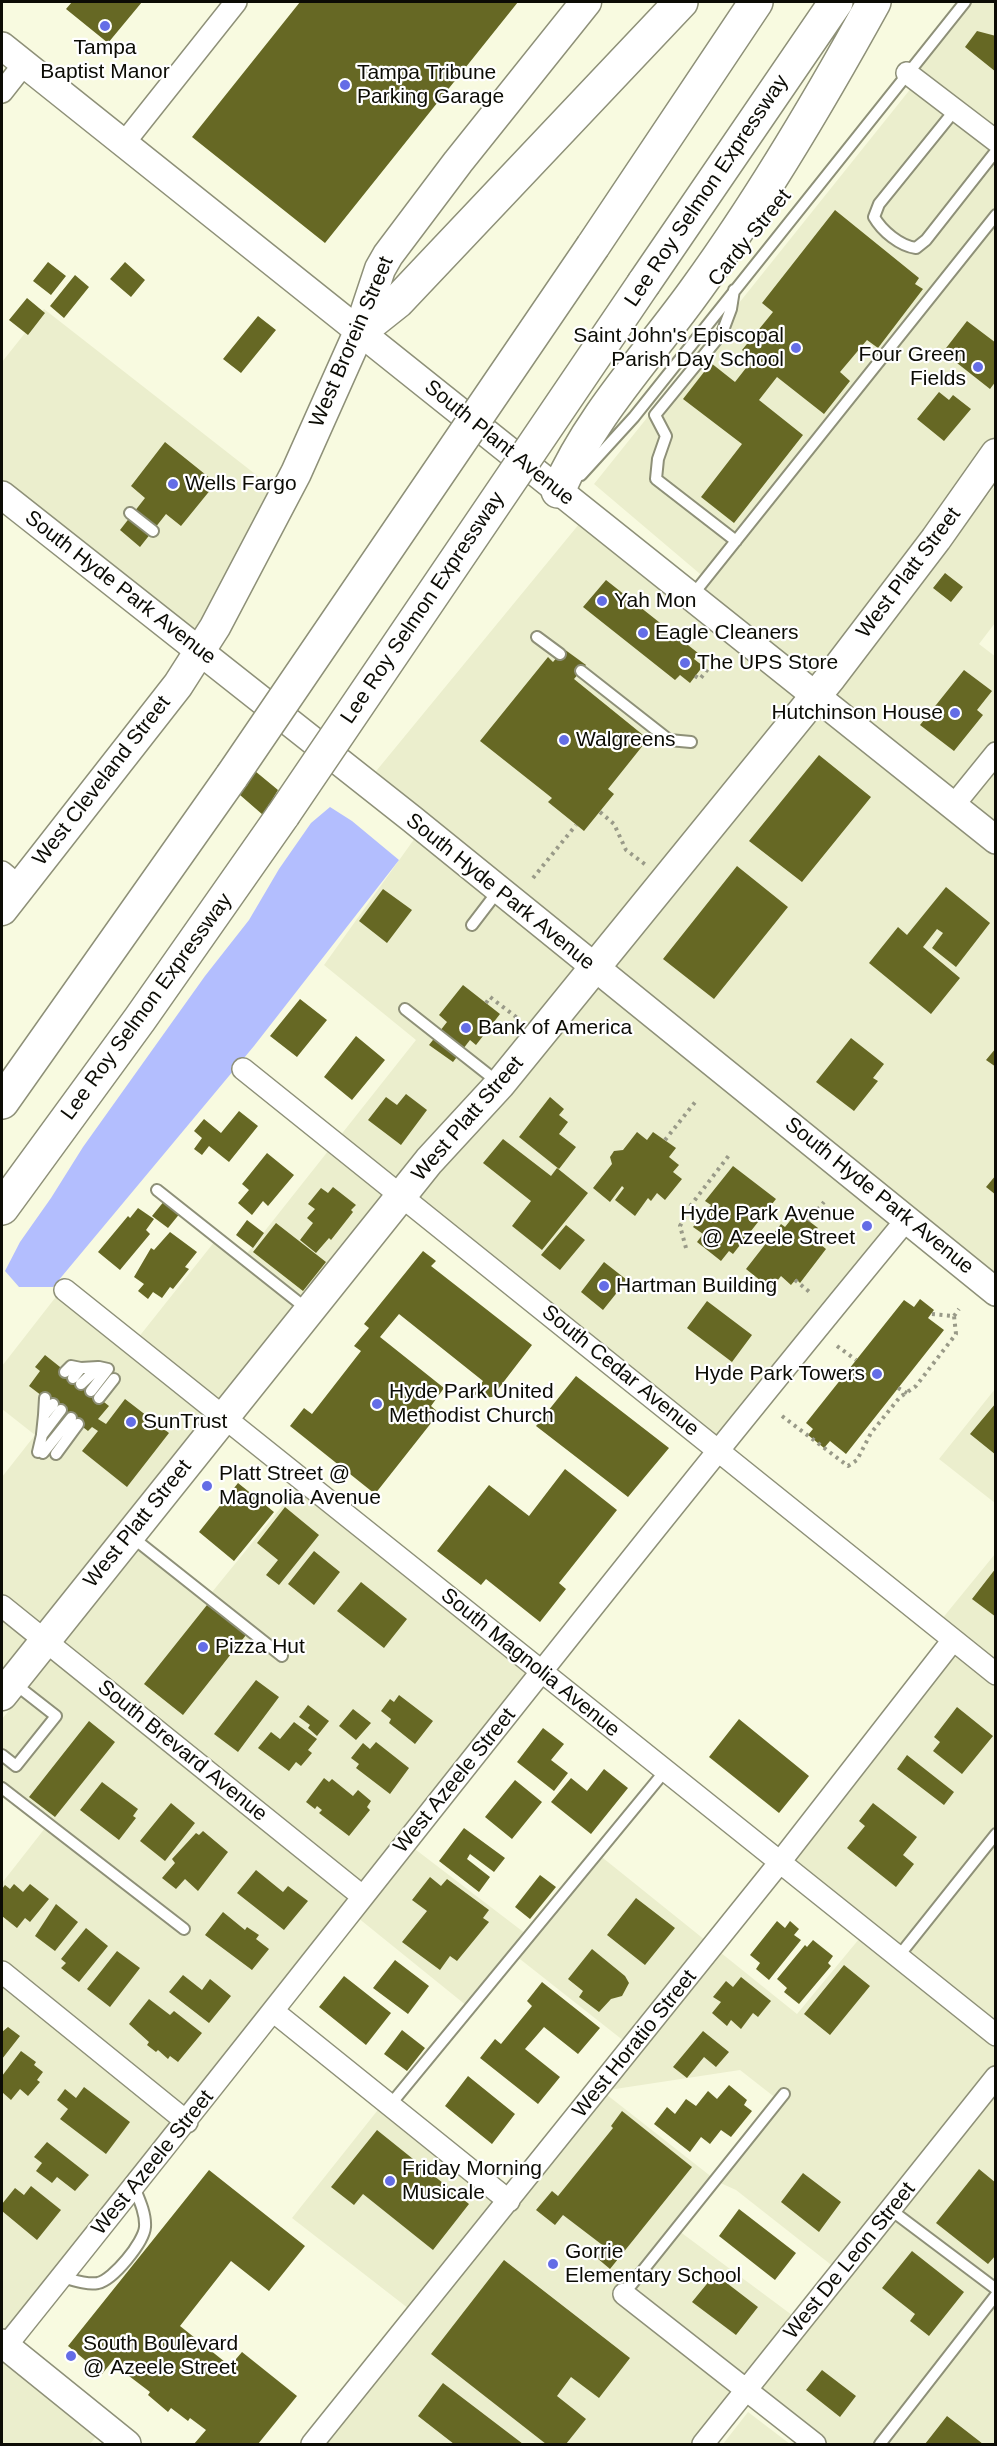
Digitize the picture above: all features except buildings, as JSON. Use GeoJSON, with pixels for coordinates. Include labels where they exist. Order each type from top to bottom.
{"type":"FeatureCollection","features":[{"type":"Feature","properties":{"kind":"highway"},"geometry":{"type":"LineString","coordinates":[[359,332],[398,301],[681,2]]}},
{"type":"Feature","properties":{"kind":"highway"},"geometry":{"type":"LineString","coordinates":[[2,1102],[232,776],[756,2]]}},
{"type":"Feature","properties":{"kind":"highway","name":"Lee Roy Selmon Expressway"},"geometry":{"type":"LineString","coordinates":[[2,1208],[153,1001],[283,815],[836,2]]}},
{"type":"Feature","properties":{"kind":"highway"},"geometry":{"type":"LineString","coordinates":[[558,490],[569,467],[597,423],[696,290],[756,203],[806,122],[874,2]]}},
{"type":"Feature","properties":{"kind":"main road","name":"West Brorein Street"},"geometry":{"type":"LineString","coordinates":[[200,651],[277,511],[359,332],[380,269],[396,242],[586,2]]}},
{"type":"Feature","properties":{"kind":"main road","name":"West Platt Street"},"geometry":{"type":"LineString","coordinates":[[7,1688],[402,1196],[500,1084],[815,697],[936,538],[996,454]]}},
{"type":"Feature","properties":{"kind":"main road","name":"West Cleveland Street"},"geometry":{"type":"LineString","coordinates":[[2,910],[11,879],[178,685],[200,651]]}},
{"type":"Feature","properties":{"kind":"street"},"geometry":{"type":"LineString","coordinates":[[123,143],[236,2]]}},
{"type":"Feature","properties":{"kind":"street","name":"South Plant Avenue"},"geometry":{"type":"LineString","coordinates":[[2,46],[996,840]]}},
{"type":"Feature","properties":{"kind":"street"},"geometry":{"type":"LineString","coordinates":[[2,92],[24,64]]}},
{"type":"Feature","properties":{"kind":"street"},"geometry":{"type":"LineString","coordinates":[[907,73],[996,141]]}},
{"type":"Feature","properties":{"kind":"street","name":"South Hyde Park Avenue"},"geometry":{"type":"LineString","coordinates":[[2,495],[200,651],[996,1292]]}},
{"type":"Feature","properties":{"kind":"street"},"geometry":{"type":"LineString","coordinates":[[953,806],[996,753]]}},
{"type":"Feature","properties":{"kind":"street","name":"South Cedar Avenue"},"geometry":{"type":"LineString","coordinates":[[243,1069],[996,1674]]}},
{"type":"Feature","properties":{"kind":"street","name":"West Azeele Street"},"geometry":{"type":"LineString","coordinates":[[4,2344],[62,2277],[187,2122],[362,1896],[719,1451],[908,1220]]}},
{"type":"Feature","properties":{"kind":"street","name":"South Magnolia Avenue"},"geometry":{"type":"LineString","coordinates":[[65,1290],[996,2035]]}},
{"type":"Feature","properties":{"kind":"street","name":"South Brevard Avenue"},"geometry":{"type":"LineString","coordinates":[[2,1606],[362,1896]]}},
{"type":"Feature","properties":{"kind":"street","name":"West Horatio Street"},"geometry":{"type":"LineString","coordinates":[[312,2445],[780,1863],[954,1640]]}},
{"type":"Feature","properties":{"kind":"street"},"geometry":{"type":"LineString","coordinates":[[2,1972],[187,2122]]}},
{"type":"Feature","properties":{"kind":"street"},"geometry":{"type":"LineString","coordinates":[[273,2011],[509,2201]]}},
{"type":"Feature","properties":{"kind":"street","name":"West De Leon Street"},"geometry":{"type":"LineString","coordinates":[[703,2445],[996,2077]]}},
{"type":"Feature","properties":{"kind":"street"},"geometry":{"type":"LineString","coordinates":[[624,2294],[815,2445]]}},
{"type":"Feature","properties":{"kind":"street"},"geometry":{"type":"LineString","coordinates":[[4,2344],[128,2445]]}},
{"type":"Feature","properties":{"kind":"lane","name":"Cardy Street"},"geometry":{"type":"LineString","coordinates":[[558,490],[580,475],[634,417],[965,2]]}},
{"type":"Feature","properties":{"kind":"lane"},"geometry":{"type":"LineString","coordinates":[[955,110],[879,204],[874,217],[878,225],[906,247],[916,248],[926,240],[996,151]]}},
{"type":"Feature","properties":{"kind":"lane"},"geometry":{"type":"LineString","coordinates":[[691,597],[996,215]]}},
{"type":"Feature","properties":{"kind":"lane"},"geometry":{"type":"LineString","coordinates":[[734,290],[731,309],[722,333],[655,415],[666,436],[658,459],[656,479],[736,541]]}},
{"type":"Feature","properties":{"kind":"lane"},"geometry":{"type":"LineString","coordinates":[[130,513],[153,531]]}},
{"type":"Feature","properties":{"kind":"lane"},"geometry":{"type":"LineString","coordinates":[[537,637],[560,654]]}},
{"type":"Feature","properties":{"kind":"lane"},"geometry":{"type":"LineString","coordinates":[[581,671],[669,740],[691,742]]}},
{"type":"Feature","properties":{"kind":"lane"},"geometry":{"type":"LineString","coordinates":[[472,925],[498,891]]}},
{"type":"Feature","properties":{"kind":"lane"},"geometry":{"type":"LineString","coordinates":[[405,1008],[500,1084]]}},
{"type":"Feature","properties":{"kind":"lane"},"geometry":{"type":"LineString","coordinates":[[157,1190],[309,1311]]}},
{"type":"Feature","properties":{"kind":"lane"},"geometry":{"type":"LineString","coordinates":[[71,1366],[81,1368],[103,1368],[73,1378],[71,1366]]}},
{"type":"Feature","properties":{"kind":"lane"},"geometry":{"type":"LineString","coordinates":[[103,1368],[95,1395],[114,1379]]}},
{"type":"Feature","properties":{"kind":"lane"},"geometry":{"type":"LineString","coordinates":[[42,1435],[53,1404],[44,1415],[42,1435],[41,1453],[74,1421],[56,1454]]}},
{"type":"Feature","properties":{"kind":"lane"},"geometry":{"type":"LineString","coordinates":[[130,1535],[282,1656]]}},
{"type":"Feature","properties":{"kind":"lane"},"geometry":{"type":"LineString","coordinates":[[2,1755],[16,1766],[56,1716],[7,1688]]}},
{"type":"Feature","properties":{"kind":"lane"},"geometry":{"type":"LineString","coordinates":[[390,2105],[665,1771]]}},
{"type":"Feature","properties":{"kind":"lane"},"geometry":{"type":"LineString","coordinates":[[2,1788],[184,1929]]}},
{"type":"Feature","properties":{"kind":"lane"},"geometry":{"type":"LineString","coordinates":[[898,1957],[996,1834]]}},
{"type":"Feature","properties":{"kind":"lane"},"geometry":{"type":"LineString","coordinates":[[624,2294],[784,2094]]}},
{"type":"Feature","properties":{"kind":"lane"},"geometry":{"type":"LineString","coordinates":[[62,2277],[85,2283],[101,2283],[123,2264],[140,2242],[146,2228],[134,2187]]}},
{"type":"Feature","properties":{"kind":"lane"},"geometry":{"type":"LineString","coordinates":[[891,2210],[996,2289]]}},
{"type":"Feature","properties":{"kind":"lane"},"geometry":{"type":"LineString","coordinates":[[880,2445],[996,2295]]}},
{"type":"Feature","properties":{"kind":"path"},"geometry":{"type":"LineString","coordinates":[[695,675],[700,679],[718,656]]}},
{"type":"Feature","properties":{"kind":"path"},"geometry":{"type":"LineString","coordinates":[[600,812],[614,824],[626,850],[647,865]]}},
{"type":"Feature","properties":{"kind":"path"},"geometry":{"type":"LineString","coordinates":[[533,878],[576,825]]}},
{"type":"Feature","properties":{"kind":"path"},"geometry":{"type":"LineString","coordinates":[[486,1003],[490,997],[520,1021]]}},
{"type":"Feature","properties":{"kind":"path"},"geometry":{"type":"LineString","coordinates":[[665,1140],[696,1101]]}},
{"type":"Feature","properties":{"kind":"path"},"geometry":{"type":"LineString","coordinates":[[686,1248],[680,1226],[691,1205],[730,1154]]}},
{"type":"Feature","properties":{"kind":"path"},"geometry":{"type":"LineString","coordinates":[[808,1221],[824,1202]]}},
{"type":"Feature","properties":{"kind":"path"},"geometry":{"type":"LineString","coordinates":[[795,1280],[812,1294]]}},
{"type":"Feature","properties":{"kind":"path"},"geometry":{"type":"LineString","coordinates":[[782,1416],[848,1466],[857,1460],[871,1433],[916,1386],[956,1334],[954,1317],[959,1310]]}},
{"type":"Feature","properties":{"kind":"path"},"geometry":{"type":"LineString","coordinates":[[931,1314],[954,1317]]}},
{"type":"Feature","properties":{"kind":"path"},"geometry":{"type":"LineString","coordinates":[[837,1346],[856,1360]]}},
{"type":"Feature","properties":{"kind":"path"},"geometry":{"type":"LineString","coordinates":[[898,1388],[907,1393]]}},
{"type":"Feature","properties":{"kind":"shaded area"},"geometry":{"type":"Polygon","coordinates":[[[969,2],[995,2],[995,137],[911,73],[969,2]]]}},
{"type":"Feature","properties":{"kind":"shaded area","name":"Saint John's Episcopal Parish Day School"},"geometry":{"type":"Polygon","coordinates":[[[912,87],[995,152],[995,212],[706,579],[594,484],[912,87]]]}},
{"type":"Feature","properties":{"kind":"shaded area"},"geometry":{"type":"Polygon","coordinates":[[[995,221],[995,461],[814,688],[698,593],[995,221]]]}},
{"type":"Feature","properties":{"kind":"shaded area"},"geometry":{"type":"Polygon","coordinates":[[[44,309],[273,488],[196,654],[2,489],[2,362],[44,309]]]}},
{"type":"Feature","properties":{"kind":"shaded area"},"geometry":{"type":"Polygon","coordinates":[[[995,486],[995,623],[979,644],[996,657],[995,1289],[907,1217],[718,1448],[409,1200],[230,1419],[134,1343],[215,1241],[241,1261],[416,1040],[324,965],[420,831],[600,976],[995,486]]]}},
{"type":"Feature","properties":{"kind":"shaded area"},"geometry":{"type":"Polygon","coordinates":[[[584,518],[811,699],[595,963],[368,781],[584,518]]]}},
{"type":"Feature","properties":{"kind":"shaded area"},"geometry":{"type":"Polygon","coordinates":[[[330,807],[352,821],[399,860],[254,1046],[53,1287],[19,1287],[5,1271],[20,1242],[83,1147],[205,976],[249,920],[279,869],[311,823],[330,807]]]}},
{"type":"Feature","properties":{"kind":"shaded area"},"geometry":{"type":"Polygon","coordinates":[[[62,1289],[229,1422],[2,1710],[2,1477],[35,1435],[2,1409],[2,1366],[62,1289]]]}},
{"type":"Feature","properties":{"kind":"shaded area"},"geometry":{"type":"Polygon","coordinates":[[[995,1389],[995,1503],[939,1459],[995,1389]]]}},
{"type":"Feature","properties":{"kind":"shaded area"},"geometry":{"type":"Polygon","coordinates":[[[300,1484],[535,1673],[2,2338],[2,1883],[49,1823],[2,1786],[2,1719],[143,1545],[208,1597],[300,1484]]]}},
{"type":"Feature","properties":{"kind":"shaded area"},"geometry":{"type":"Polygon","coordinates":[[[995,1554],[995,1671],[937,1625],[995,1554]]]}},
{"type":"Feature","properties":{"kind":"shaded area"},"geometry":{"type":"Polygon","coordinates":[[[954,1646],[995,1679],[995,2032],[784,1863],[954,1646]]]}},
{"type":"Feature","properties":{"kind":"shaded area"},"geometry":{"type":"Polygon","coordinates":[[[407,1843],[530,1937],[598,1854],[797,2014],[864,1933],[995,2037],[995,2075],[839,2271],[736,2190],[716,2181],[675,2228],[800,2321],[699,2444],[317,2444],[629,2045],[511,1952],[467,2006],[352,1913],[407,1843]],[[740,2070],[602,2091],[713,2178],[777,2099],[740,2070]]]}},
{"type":"Feature","properties":{"kind":"shaded area"},"geometry":{"type":"Polygon","coordinates":[[[995,2085],[995,2444],[819,2444],[753,2392],[995,2085]]]}},
{"type":"Feature","properties":{"kind":"shaded area"},"geometry":{"type":"Polygon","coordinates":[[[381,2106],[499,2204],[413,2312],[292,2218],[381,2106]]]}},
{"type":"Feature","properties":{"kind":"shaded area"},"geometry":{"type":"Polygon","coordinates":[[[2,2355],[99,2433],[90,2444],[2,2444],[2,2355]]]}},
{"type":"Feature","properties":{"kind":"shaded area"},"geometry":{"type":"Polygon","coordinates":[[[748,2412],[790,2444],[723,2444],[748,2412]]]}},
{"type":"Feature","properties":{"kind":"place","name":"Tampa Baptist Manor"},"geometry":{"type":"Point","coordinates":[105,26]}},
{"type":"Feature","properties":{"kind":"place","name":"Tampa Tribune Parking Garage"},"geometry":{"type":"Point","coordinates":[345,85]}},
{"type":"Feature","properties":{"kind":"place","name":"Saint John's Episcopal Parish Day School"},"geometry":{"type":"Point","coordinates":[796,348]}},
{"type":"Feature","properties":{"kind":"place","name":"Four Green Fields"},"geometry":{"type":"Point","coordinates":[978,367]}},
{"type":"Feature","properties":{"kind":"place","name":"Wells Fargo"},"geometry":{"type":"Point","coordinates":[173,484]}},
{"type":"Feature","properties":{"kind":"place","name":"Yah Mon"},"geometry":{"type":"Point","coordinates":[602,601]}},
{"type":"Feature","properties":{"kind":"place","name":"Eagle Cleaners"},"geometry":{"type":"Point","coordinates":[643,633]}},
{"type":"Feature","properties":{"kind":"place","name":"The UPS Store"},"geometry":{"type":"Point","coordinates":[685,663]}},
{"type":"Feature","properties":{"kind":"place","name":"Hutchinson House"},"geometry":{"type":"Point","coordinates":[955,713]}},
{"type":"Feature","properties":{"kind":"place","name":"Walgreens"},"geometry":{"type":"Point","coordinates":[564,740]}},
{"type":"Feature","properties":{"kind":"place","name":"Bank of America"},"geometry":{"type":"Point","coordinates":[466,1028]}},
{"type":"Feature","properties":{"kind":"place","name":"Hyde Park Avenue @ Azeele Street"},"geometry":{"type":"Point","coordinates":[867,1226]}},
{"type":"Feature","properties":{"kind":"place","name":"Hartman Building"},"geometry":{"type":"Point","coordinates":[604,1286]}},
{"type":"Feature","properties":{"kind":"place","name":"Hyde Park Towers"},"geometry":{"type":"Point","coordinates":[877,1374]}},
{"type":"Feature","properties":{"kind":"place","name":"Hyde Park United Methodist Church"},"geometry":{"type":"Point","coordinates":[377,1404]}},
{"type":"Feature","properties":{"kind":"place","name":"SunTrust"},"geometry":{"type":"Point","coordinates":[131,1422]}},
{"type":"Feature","properties":{"kind":"place","name":"Platt Street @ Magnolia Avenue"},"geometry":{"type":"Point","coordinates":[207,1486]}},
{"type":"Feature","properties":{"kind":"place","name":"Pizza Hut"},"geometry":{"type":"Point","coordinates":[203,1647]}},
{"type":"Feature","properties":{"kind":"place","name":"Friday Morning Musicale"},"geometry":{"type":"Point","coordinates":[390,2181]}},
{"type":"Feature","properties":{"kind":"place","name":"Gorrie Elementary School"},"geometry":{"type":"Point","coordinates":[553,2264]}},
{"type":"Feature","properties":{"kind":"place","name":"South Boulevard @ Azeele Street"},"geometry":{"type":"Point","coordinates":[71,2356]}}]}
